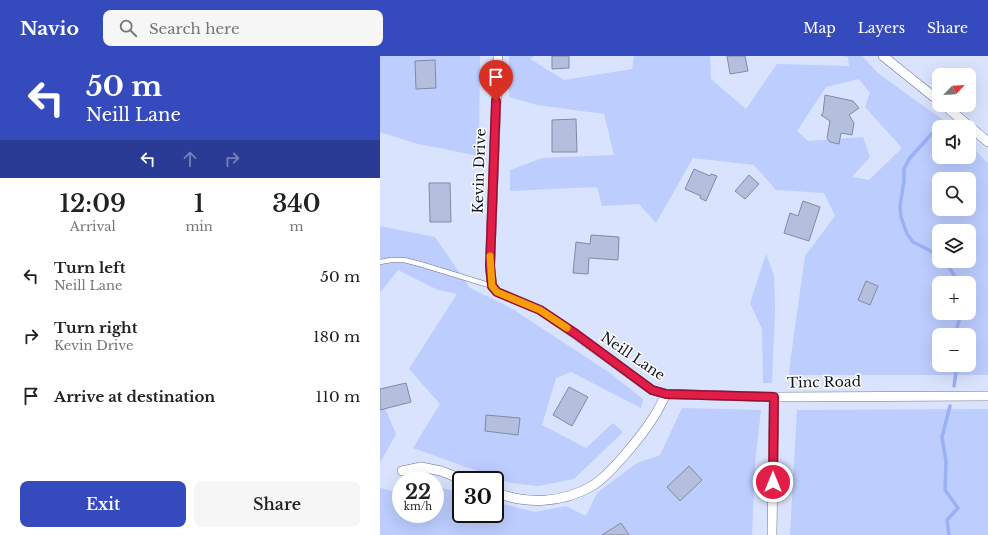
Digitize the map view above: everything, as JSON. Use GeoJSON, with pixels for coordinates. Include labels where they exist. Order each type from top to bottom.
{"type":"FeatureCollection","features":[{"type":"Feature","properties":{"kind":"street","name":"Kevin Drive"},"geometry":{"type":"LineString","coordinates":[[492,286],[490,266],[498,56]]}},
{"type":"Feature","properties":{"kind":"street"},"geometry":{"type":"LineString","coordinates":[[883,56],[932,95]]}},
{"type":"Feature","properties":{"kind":"street"},"geometry":{"type":"LineString","coordinates":[[952,112],[988,142]]}},
{"type":"Feature","properties":{"kind":"street","name":"Neill Lane"},"geometry":{"type":"LineString","coordinates":[[492,286],[497,292],[540,310],[576,334],[652,390],[666,394],[774,397]]}},
{"type":"Feature","properties":{"kind":"street"},"geometry":{"type":"LineString","coordinates":[[504,495],[519,499],[552,500],[577,493],[593,485],[614,467],[633,444],[653,419],[666,394]]}},
{"type":"Feature","properties":{"kind":"street","name":"Tinc Road"},"geometry":{"type":"LineString","coordinates":[[772,535],[774,397],[988,396]]}},
{"type":"Feature","properties":{"kind":"street"},"geometry":{"type":"LineString","coordinates":[[402,471],[421,468],[441,471]]}},
{"type":"Feature","properties":{"kind":"lane"},"geometry":{"type":"LineString","coordinates":[[380,262],[404,260],[492,286]]}},
{"type":"Feature","properties":{"kind":"shaded area"},"geometry":{"type":"Polygon","coordinates":[[[380,56],[480,56],[479,156],[414,143],[380,132],[380,56]]]}},
{"type":"Feature","properties":{"kind":"shaded area"},"geometry":{"type":"Polygon","coordinates":[[[509,56],[534,56],[530,59],[564,80],[632,69],[634,56],[710,56],[711,79],[746,109],[777,64],[849,66],[848,57],[844,56],[862,56],[879,74],[943,120],[932,120],[932,164],[976,164],[976,151],[988,163],[988,375],[789,375],[805,256],[835,216],[824,193],[776,190],[754,165],[693,158],[656,223],[639,204],[602,206],[597,187],[510,191],[510,170],[542,158],[614,155],[604,114],[537,105],[509,97],[509,56]],[[859,79],[826,87],[797,131],[808,141],[863,137],[870,157],[852,177],[869,180],[902,148],[865,107],[870,93],[859,79]]]}},
{"type":"Feature","properties":{"kind":"shaded area"},"geometry":{"type":"Polygon","coordinates":[[[380,226],[435,237],[470,288],[511,308],[610,373],[643,399],[641,408],[571,372],[556,378],[542,425],[586,448],[613,423],[623,432],[574,479],[538,486],[511,483],[504,480],[504,471],[477,471],[413,448],[440,404],[409,369],[457,294],[438,290],[398,270],[380,293],[380,226]]]}},
{"type":"Feature","properties":{"kind":"shaded area"},"geometry":{"type":"Polygon","coordinates":[[[766,254],[774,275],[775,310],[772,383],[763,383],[762,329],[750,303],[766,254]]]}},
{"type":"Feature","properties":{"kind":"shaded area"},"geometry":{"type":"Polygon","coordinates":[[[380,396],[396,434],[380,463],[380,396]]]}},
{"type":"Feature","properties":{"kind":"shaded area"},"geometry":{"type":"Polygon","coordinates":[[[682,408],[761,410],[755,464],[752,535],[380,535],[380,488],[392,491],[392,523],[444,523],[444,488],[452,491],[452,523],[504,523],[504,504],[535,512],[566,506],[586,516],[597,493],[637,463],[660,455],[682,408]]]}},
{"type":"Feature","properties":{"kind":"shaded area"},"geometry":{"type":"Polygon","coordinates":[[[988,409],[988,535],[790,535],[797,410],[988,409]]]}},
{"type":"Feature","properties":{"kind":"building"},"geometry":{"type":"Polygon","coordinates":[[[552,56],[569,56],[569,68],[552,69],[552,56]]]}},
{"type":"Feature","properties":{"kind":"building"},"geometry":{"type":"Polygon","coordinates":[[[727,56],[745,56],[748,71],[730,74],[727,56]]]}},
{"type":"Feature","properties":{"kind":"building"},"geometry":{"type":"Polygon","coordinates":[[[435,60],[436,88],[416,89],[415,61],[435,60]]]}},
{"type":"Feature","properties":{"kind":"building"},"geometry":{"type":"Polygon","coordinates":[[[825,95],[853,101],[859,108],[849,115],[854,123],[852,135],[841,133],[839,144],[830,142],[827,138],[830,121],[821,115],[823,113],[825,95]]]}},
{"type":"Feature","properties":{"kind":"building"},"geometry":{"type":"Polygon","coordinates":[[[576,119],[577,152],[552,152],[552,120],[576,119]]]}},
{"type":"Feature","properties":{"kind":"building"},"geometry":{"type":"Polygon","coordinates":[[[694,169],[710,176],[711,174],[717,176],[706,201],[700,198],[701,196],[685,189],[694,169]]]}},
{"type":"Feature","properties":{"kind":"building"},"geometry":{"type":"Polygon","coordinates":[[[749,175],[759,184],[745,199],[735,191],[749,175]]]}},
{"type":"Feature","properties":{"kind":"building"},"geometry":{"type":"Polygon","coordinates":[[[429,183],[450,183],[451,222],[430,222],[429,183]]]}},
{"type":"Feature","properties":{"kind":"building"},"geometry":{"type":"Polygon","coordinates":[[[803,201],[820,207],[809,241],[784,233],[790,213],[798,216],[803,201]]]}},
{"type":"Feature","properties":{"kind":"building"},"geometry":{"type":"Polygon","coordinates":[[[591,235],[619,237],[618,260],[589,258],[588,274],[573,273],[576,242],[590,244],[591,235]]]}},
{"type":"Feature","properties":{"kind":"building"},"geometry":{"type":"Polygon","coordinates":[[[866,281],[878,286],[870,305],[858,300],[866,281]]]}},
{"type":"Feature","properties":{"kind":"building"},"geometry":{"type":"Polygon","coordinates":[[[406,383],[411,402],[380,410],[380,389],[406,383]]]}},
{"type":"Feature","properties":{"kind":"building"},"geometry":{"type":"Polygon","coordinates":[[[569,387],[588,397],[572,426],[553,415],[569,387]]]}},
{"type":"Feature","properties":{"kind":"building"},"geometry":{"type":"Polygon","coordinates":[[[486,415],[520,418],[518,435],[485,431],[486,415]]]}},
{"type":"Feature","properties":{"kind":"building"},"geometry":{"type":"Polygon","coordinates":[[[689,466],[702,480],[680,501],[667,487],[689,466]]]}},
{"type":"Feature","properties":{"kind":"building"},"geometry":{"type":"Polygon","coordinates":[[[621,523],[629,535],[602,535],[621,523]]]}},
{"type":"Feature","properties":{"kind":"waterway"},"geometry":{"type":"LineString","coordinates":[[932,133],[909,159],[904,169],[904,181],[900,206],[901,217],[907,234],[913,242],[932,252]]}},
{"type":"Feature","properties":{"kind":"waterway"},"geometry":{"type":"LineString","coordinates":[[949,268],[955,276]]}},
{"type":"Feature","properties":{"kind":"waterway"},"geometry":{"type":"LineString","coordinates":[[957,328],[959,320]]}},
{"type":"Feature","properties":{"kind":"waterway"},"geometry":{"type":"LineString","coordinates":[[954,386],[956,372]]}},
{"type":"Feature","properties":{"kind":"waterway"},"geometry":{"type":"LineString","coordinates":[[949,535],[947,520],[958,508],[945,490],[946,461],[942,437],[950,406]]}},
{"type":"Feature","properties":{"kind":"slow traffic"},"geometry":{"type":"LineString","coordinates":[[490,256],[490,278],[492,286],[497,292],[540,310],[567,328]]}},
{"type":"Feature","properties":{"kind":"route"},"geometry":{"type":"LineString","coordinates":[[496,101],[490,266],[492,286],[497,292],[540,310],[576,334],[652,390],[666,394],[774,397],[773,482]]}}]}
